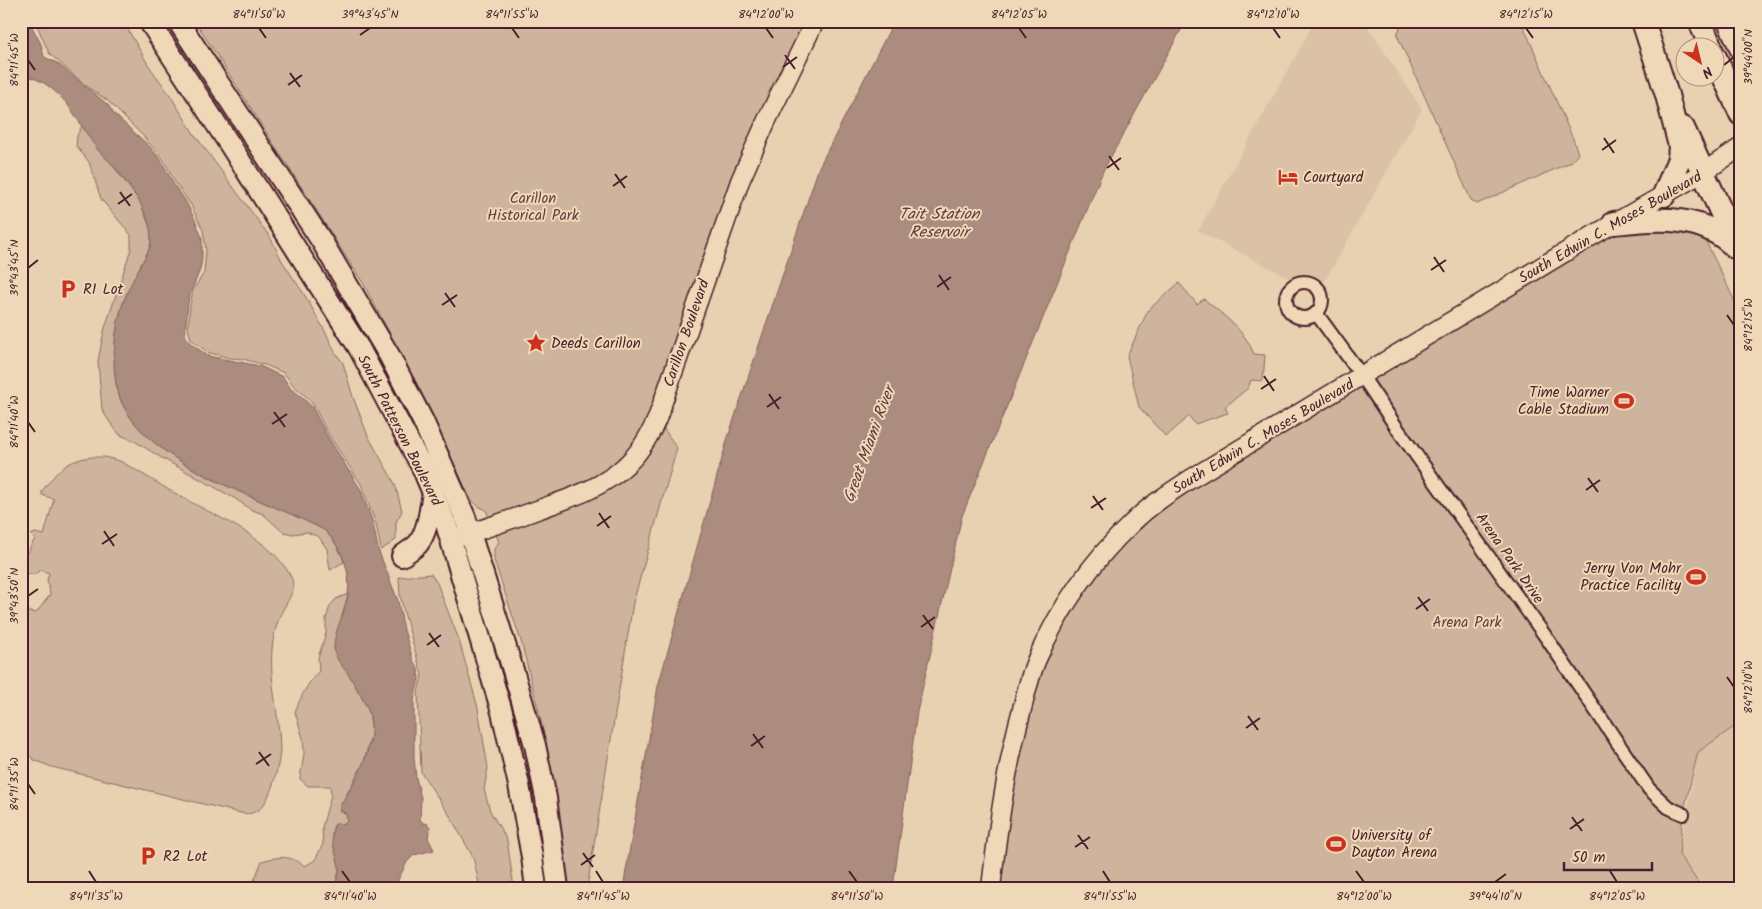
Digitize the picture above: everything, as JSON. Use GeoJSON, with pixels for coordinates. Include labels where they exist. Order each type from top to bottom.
{"type":"FeatureCollection","features":[{"type":"Feature","properties":{"kind":"highway"},"geometry":{"type":"LineString","coordinates":[[1643,21],[1667,95],[1680,146],[1679,159],[1664,195]]}},
{"type":"Feature","properties":{"kind":"highway"},"geometry":{"type":"LineString","coordinates":[[1700,21],[1707,38]]}},
{"type":"Feature","properties":{"kind":"highway"},"geometry":{"type":"LineString","coordinates":[[1729,21],[1741,48]]}},
{"type":"Feature","properties":{"kind":"highway"},"geometry":{"type":"LineString","coordinates":[[1724,78],[1741,114]]}},
{"type":"Feature","properties":{"kind":"highway"},"geometry":{"type":"LineString","coordinates":[[1667,95],[1728,227],[1741,248]]}},
{"type":"Feature","properties":{"kind":"highway"},"geometry":{"type":"LineString","coordinates":[[1614,223],[1658,219],[1684,220],[1697,223],[1722,236],[1741,253]]}},
{"type":"Feature","properties":{"kind":"main road","name":"South Patterson Boulevard"},"geometry":{"type":"LineString","coordinates":[[149,21],[359,348],[423,469],[433,493],[460,536],[513,670],[546,798],[558,888]]}},
{"type":"Feature","properties":{"kind":"main road","name":"South Patterson Boulevard"},"geometry":{"type":"LineString","coordinates":[[178,21],[321,240],[389,355],[423,421],[464,517],[460,536],[519,785],[536,888]]}},
{"type":"Feature","properties":{"kind":"main road","name":"Carillon Boulevard"},"geometry":{"type":"LineString","coordinates":[[460,536],[572,497],[594,487],[615,475],[638,453],[657,419],[740,181],[815,21]]}},
{"type":"Feature","properties":{"kind":"main road","name":"South Edwin C. Moses Boulevard"},"geometry":{"type":"LineString","coordinates":[[991,888],[1001,803],[1010,755],[1037,660],[1056,620],[1080,582],[1132,522],[1189,480],[1614,223],[1702,173],[1741,146]]}},
{"type":"Feature","properties":{"kind":"main road"},"geometry":{"type":"LineString","coordinates":[[402,556],[417,545],[421,539],[433,493]]}},
{"type":"Feature","properties":{"kind":"street","name":"Arena Park Drive"},"geometry":{"type":"LineString","coordinates":[[1316,313],[1548,640],[1650,790],[1668,807],[1683,814]]}},
{"type":"Feature","properties":{"kind":"shaded area"},"geometry":{"type":"Polygon","coordinates":[[[1315,21],[1364,21],[1422,109],[1318,293],[1198,231],[1315,21]]]}},
{"type":"Feature","properties":{"kind":"shaded area"},"geometry":{"type":"Polygon","coordinates":[[[1741,722],[1741,888],[1702,888],[1679,855],[1698,752],[1741,722]]]}},
{"type":"Feature","properties":{"kind":"green space"},"geometry":{"type":"Polygon","coordinates":[[[35,21],[123,21],[149,66],[170,95],[194,134],[270,237],[282,261],[304,294],[335,352],[343,363],[353,397],[368,436],[395,484],[402,511],[396,522],[396,540],[381,550],[376,524],[361,484],[328,434],[309,399],[294,386],[284,373],[243,359],[207,352],[191,339],[188,329],[190,306],[193,290],[204,273],[206,249],[203,230],[191,205],[175,182],[163,159],[143,136],[108,101],[85,85],[49,53],[35,21]]]}},
{"type":"Feature","properties":{"kind":"green space","name":"Carillon Historical Park"},"geometry":{"type":"Polygon","coordinates":[[[195,21],[815,21],[794,64],[657,419],[677,448],[633,603],[587,888],[563,888],[541,720],[521,641],[494,560],[494,549],[499,542],[486,510],[478,506],[470,498],[426,402],[363,283],[195,21]]]}},
{"type":"Feature","properties":{"kind":"green space"},"geometry":{"type":"Polygon","coordinates":[[[1409,21],[1521,21],[1578,154],[1571,162],[1477,204],[1471,200],[1397,35],[1400,27],[1409,21]]]}},
{"type":"Feature","properties":{"kind":"green space"},"geometry":{"type":"Polygon","coordinates":[[[82,125],[99,151],[111,163],[140,202],[152,237],[150,247],[125,298],[116,331],[115,373],[120,398],[125,409],[142,431],[163,450],[188,466],[216,481],[324,530],[341,553],[344,562],[330,570],[327,549],[319,537],[307,532],[293,534],[283,532],[263,514],[250,509],[133,440],[120,435],[102,410],[98,361],[104,331],[131,249],[131,235],[101,199],[89,162],[76,146],[77,136],[82,125]]]}},
{"type":"Feature","properties":{"kind":"green space","name":"Arena Park"},"geometry":{"type":"Polygon","coordinates":[[[1697,223],[1741,314],[1741,722],[1698,752],[1683,814],[1679,855],[1702,888],[991,888],[1037,660],[1132,522],[1597,233],[1697,223]]]}},
{"type":"Feature","properties":{"kind":"green space"},"geometry":{"type":"Polygon","coordinates":[[[1179,283],[1197,304],[1204,299],[1233,324],[1250,345],[1254,354],[1265,355],[1263,381],[1251,380],[1248,388],[1225,407],[1228,413],[1195,424],[1189,416],[1166,437],[1139,407],[1127,356],[1148,310],[1179,283]]]}},
{"type":"Feature","properties":{"kind":"green space"},"geometry":{"type":"Polygon","coordinates":[[[92,457],[104,457],[120,461],[244,531],[271,552],[291,577],[293,582],[292,592],[282,611],[274,636],[271,662],[280,751],[276,774],[267,799],[263,806],[253,813],[239,813],[52,767],[34,760],[21,747],[21,604],[27,606],[28,612],[36,613],[50,595],[47,581],[49,573],[40,570],[34,575],[23,572],[29,549],[35,539],[31,535],[35,533],[44,535],[54,499],[42,495],[42,491],[47,484],[69,464],[92,457]]]}},
{"type":"Feature","properties":{"kind":"green space"},"geometry":{"type":"Polygon","coordinates":[[[431,574],[437,583],[459,640],[478,708],[488,768],[484,789],[490,811],[507,840],[514,888],[480,888],[473,857],[450,816],[421,772],[418,692],[422,675],[400,595],[399,577],[431,574]]]}},
{"type":"Feature","properties":{"kind":"green space"},"geometry":{"type":"Polygon","coordinates":[[[348,594],[334,647],[369,711],[372,732],[363,764],[340,806],[343,813],[346,814],[347,820],[344,823],[334,825],[332,830],[339,868],[336,883],[334,888],[251,888],[262,861],[274,858],[289,858],[305,866],[315,860],[323,844],[322,827],[331,795],[330,786],[308,786],[300,779],[304,754],[303,738],[295,712],[305,690],[319,671],[318,658],[326,633],[326,619],[330,606],[336,599],[348,594]]]}},
{"type":"Feature","properties":{"kind":"water"},"geometry":{"type":"Polygon","coordinates":[[[21,21],[29,21],[41,44],[44,57],[57,63],[108,105],[114,114],[149,146],[161,160],[174,185],[185,200],[202,238],[200,270],[188,303],[185,335],[190,343],[208,356],[260,366],[283,377],[291,389],[312,407],[326,434],[361,490],[373,523],[378,549],[398,601],[413,660],[418,669],[419,678],[414,700],[414,757],[416,778],[421,798],[420,820],[425,824],[427,823],[430,827],[428,838],[434,850],[414,855],[407,862],[394,888],[334,888],[339,868],[332,832],[337,823],[344,824],[347,821],[346,814],[339,810],[340,806],[359,773],[369,748],[371,735],[371,722],[368,710],[360,693],[337,659],[334,651],[335,636],[345,608],[349,583],[348,573],[341,554],[337,545],[324,530],[216,480],[162,449],[141,430],[125,409],[120,398],[115,372],[116,331],[125,298],[150,247],[149,225],[140,202],[133,191],[98,150],[66,102],[45,84],[21,74],[21,21]]]}},
{"type":"Feature","properties":{"kind":"water","name":"Tait Station Reservoir"},"geometry":{"type":"Polygon","coordinates":[[[894,21],[1186,21],[1103,171],[962,516],[917,712],[893,888],[623,888],[658,686],[728,437],[819,167],[894,21]]]}},
{"type":"Feature","properties":{"kind":"place","name":"Courtyard"},"geometry":{"type":"Point","coordinates":[1288,177]}},
{"type":"Feature","properties":{"kind":"place","name":"R1 Lot"},"geometry":{"type":"Point","coordinates":[68,289]}},
{"type":"Feature","properties":{"kind":"place","name":"Deeds Carillon"},"geometry":{"type":"Point","coordinates":[536,343]}},
{"type":"Feature","properties":{"kind":"place","name":"Time Warner Cable Stadium"},"geometry":{"type":"Point","coordinates":[1624,401]}},
{"type":"Feature","properties":{"kind":"place","name":"Jerry Von Mohr Practice Facility"},"geometry":{"type":"Point","coordinates":[1696,577]}},
{"type":"Feature","properties":{"kind":"place","name":"University of Dayton Arena"},"geometry":{"type":"Point","coordinates":[1336,844]}},
{"type":"Feature","properties":{"kind":"place","name":"R2 Lot"},"geometry":{"type":"Point","coordinates":[148,856]}},
{"type":"Feature","properties":{"kind":"water label","name":"Great Miami River"},"geometry":{"type":"Point","coordinates":[868,444]}}]}
